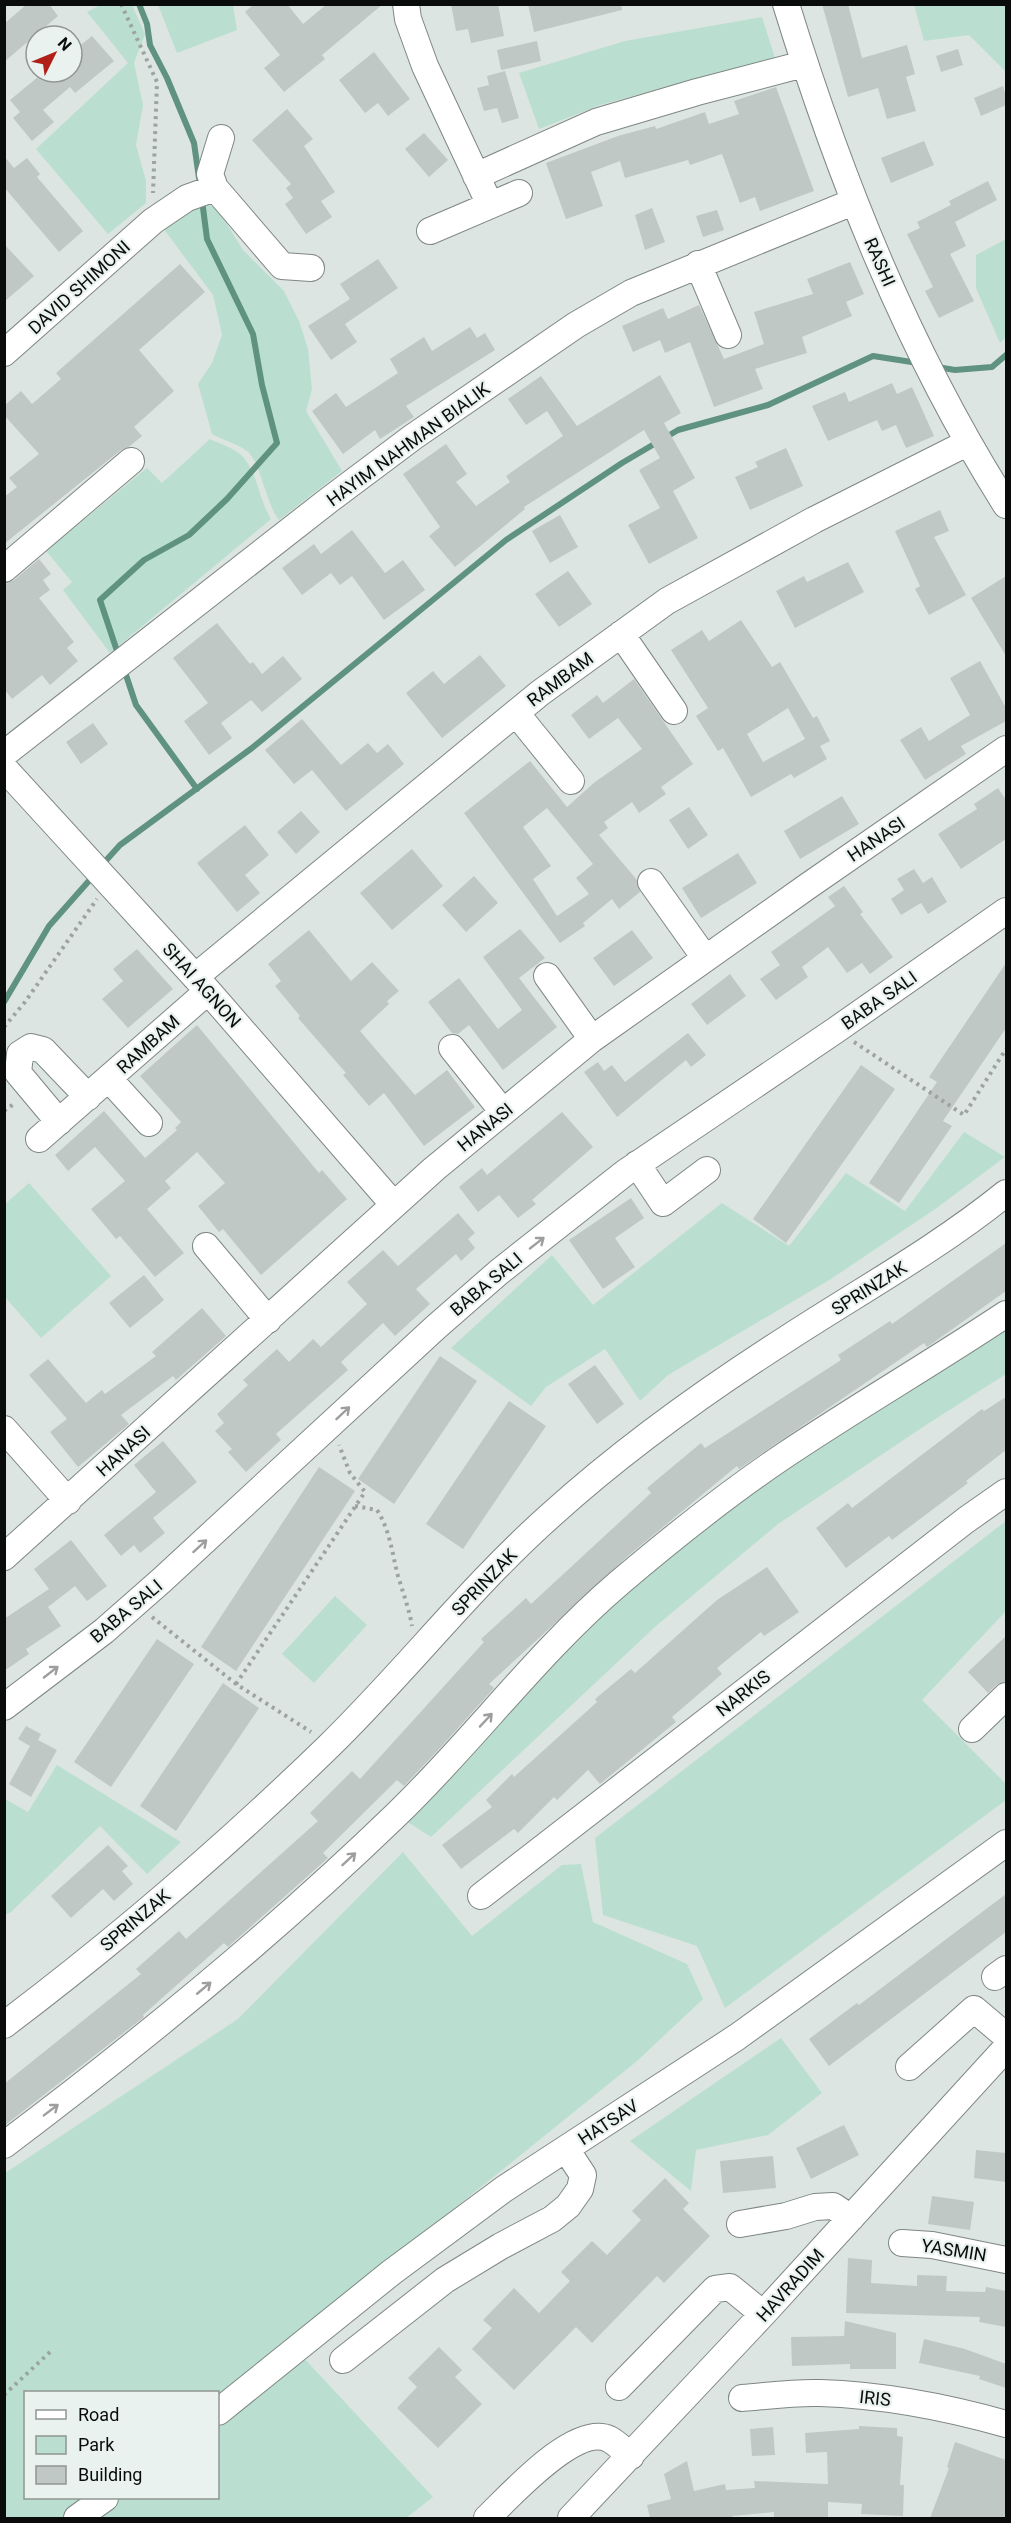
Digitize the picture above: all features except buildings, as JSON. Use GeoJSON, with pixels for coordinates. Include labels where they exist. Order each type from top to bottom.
{"type":"FeatureCollection","features":[{"type":"Feature","properties":{"kind":"street"},"geometry":{"type":"LineString","coordinates":[[406,4],[408,19],[425,66],[490,205]]}},
{"type":"Feature","properties":{"kind":"street","name":"RASHI"},"geometry":{"type":"LineString","coordinates":[[786,4],[804,64],[853,202],[936,386],[967,443],[1006,505]]}},
{"type":"Feature","properties":{"kind":"street"},"geometry":{"type":"LineString","coordinates":[[476,176],[596,122],[804,64]]}},
{"type":"Feature","properties":{"kind":"street"},"geometry":{"type":"LineString","coordinates":[[220,138],[210,174],[215,188],[282,266],[311,268]]}},
{"type":"Feature","properties":{"kind":"street","name":"DAVID SHIMONI"},"geometry":{"type":"LineString","coordinates":[[4,353],[153,221],[187,198],[215,188]]}},
{"type":"Feature","properties":{"kind":"street"},"geometry":{"type":"LineString","coordinates":[[430,231],[519,193]]}},
{"type":"Feature","properties":{"kind":"street","name":"HAYIM NAHMAN BIALIK"},"geometry":{"type":"LineString","coordinates":[[4,754],[413,437],[576,325],[632,293],[853,202]]}},
{"type":"Feature","properties":{"kind":"street"},"geometry":{"type":"LineString","coordinates":[[698,264],[728,335]]}},
{"type":"Feature","properties":{"kind":"street","name":"RAMBAM"},"geometry":{"type":"LineString","coordinates":[[39,1139],[110,1079],[201,984],[516,713],[621,634],[667,601],[736,562],[967,443]]}},
{"type":"Feature","properties":{"kind":"street"},"geometry":{"type":"LineString","coordinates":[[4,568],[131,461]]}},
{"type":"Feature","properties":{"kind":"street"},"geometry":{"type":"LineString","coordinates":[[621,634],[674,711]]}},
{"type":"Feature","properties":{"kind":"street"},"geometry":{"type":"LineString","coordinates":[[516,713],[571,781]]}},
{"type":"Feature","properties":{"kind":"street","name":"HANASI"},"geometry":{"type":"LineString","coordinates":[[4,1557],[394,1205],[592,1039],[1006,749]]}},
{"type":"Feature","properties":{"kind":"street","name":"SHAI AGNON"},"geometry":{"type":"LineString","coordinates":[[4,768],[201,984],[394,1205]]}},
{"type":"Feature","properties":{"kind":"street"},"geometry":{"type":"LineString","coordinates":[[651,882],[705,958]]}},
{"type":"Feature","properties":{"kind":"street","name":"BABA SALI"},"geometry":{"type":"LineString","coordinates":[[4,1707],[104,1631],[135,1604],[436,1327],[499,1272],[637,1164],[836,1030],[1006,911]]}},
{"type":"Feature","properties":{"kind":"street"},"geometry":{"type":"LineString","coordinates":[[547,975],[592,1039]]}},
{"type":"Feature","properties":{"kind":"street"},"geometry":{"type":"LineString","coordinates":[[59,1122],[18,1073],[20,1054],[31,1047],[43,1050],[88,1097]]}},
{"type":"Feature","properties":{"kind":"street"},"geometry":{"type":"LineString","coordinates":[[452,1048],[503,1112]]}},
{"type":"Feature","properties":{"kind":"street"},"geometry":{"type":"LineString","coordinates":[[110,1079],[149,1123]]}},
{"type":"Feature","properties":{"kind":"street"},"geometry":{"type":"LineString","coordinates":[[637,1164],[663,1203],[707,1170]]}},
{"type":"Feature","properties":{"kind":"street","name":"SPRINZAK"},"geometry":{"type":"LineString","coordinates":[[4,2025],[146,1911],[330,1745],[550,1516],[641,1441],[728,1377],[895,1272],[969,1223],[1006,1193]]}},
{"type":"Feature","properties":{"kind":"street"},"geometry":{"type":"LineString","coordinates":[[206,1246],[268,1320]]}},
{"type":"Feature","properties":{"kind":"street"},"geometry":{"type":"LineString","coordinates":[[4,2145],[90,2080],[208,1985],[322,1884],[398,1813],[562,1639],[615,1587],[664,1545],[783,1456],[1006,1314]]}},
{"type":"Feature","properties":{"kind":"street"},"geometry":{"type":"LineString","coordinates":[[4,1429],[68,1501]]}},
{"type":"Feature","properties":{"kind":"street","name":"NARKIS"},"geometry":{"type":"LineString","coordinates":[[481,1896],[966,1520],[1006,1492]]}},
{"type":"Feature","properties":{"kind":"street"},"geometry":{"type":"LineString","coordinates":[[972,1729],[1006,1696]]}},
{"type":"Feature","properties":{"kind":"street","name":"HATSAV"},"geometry":{"type":"LineString","coordinates":[[219,2411],[392,2272],[504,2189],[737,2037],[1006,1843]]}},
{"type":"Feature","properties":{"kind":"street"},"geometry":{"type":"LineString","coordinates":[[909,2067],[974,2009],[1006,2036]]}},
{"type":"Feature","properties":{"kind":"street","name":"HAVRADIM"},"geometry":{"type":"LineString","coordinates":[[571,2518],[764,2314],[1006,2048]]}},
{"type":"Feature","properties":{"kind":"street"},"geometry":{"type":"LineString","coordinates":[[344,2360],[445,2280],[501,2246],[552,2219],[568,2206],[580,2189],[583,2175],[566,2149]]}},
{"type":"Feature","properties":{"kind":"street"},"geometry":{"type":"LineString","coordinates":[[740,2224],[786,2216],[815,2207],[833,2206],[851,2218]]}},
{"type":"Feature","properties":{"kind":"street","name":"YASMIN"},"geometry":{"type":"LineString","coordinates":[[902,2243],[932,2245],[1006,2260]]}},
{"type":"Feature","properties":{"kind":"street"},"geometry":{"type":"LineString","coordinates":[[619,2387],[715,2289],[730,2287],[764,2314]]}},
{"type":"Feature","properties":{"kind":"street","name":"IRIS"},"geometry":{"type":"LineString","coordinates":[[742,2398],[819,2393],[872,2397],[961,2412],[1006,2424]]}},
{"type":"Feature","properties":{"kind":"street"},"geometry":{"type":"LineString","coordinates":[[487,2518],[564,2448],[583,2438],[608,2438],[631,2456]]}},
{"type":"Feature","properties":{"kind":"street"},"geometry":{"type":"LineString","coordinates":[[77,2518],[104,2499]]}},
{"type":"Feature","properties":{"kind":"path"},"geometry":{"type":"LineString","coordinates":[[121,4],[157,82],[153,221]]}},
{"type":"Feature","properties":{"kind":"path"},"geometry":{"type":"LineString","coordinates":[[4,1027],[25,1002],[108,882]]}},
{"type":"Feature","properties":{"kind":"path"},"geometry":{"type":"LineString","coordinates":[[836,1030],[964,1115],[1006,1049]]}},
{"type":"Feature","properties":{"kind":"path"},"geometry":{"type":"LineString","coordinates":[[236,1684],[365,1492],[350,1473],[331,1424]]}},
{"type":"Feature","properties":{"kind":"path"},"geometry":{"type":"LineString","coordinates":[[356,1506],[377,1510],[386,1523],[399,1578],[409,1608],[416,1654]]}},
{"type":"Feature","properties":{"kind":"path"},"geometry":{"type":"LineString","coordinates":[[135,1604],[236,1684],[330,1745]]}},
{"type":"Feature","properties":{"kind":"path"},"geometry":{"type":"LineString","coordinates":[[4,2395],[50,2352]]}},
{"type":"Feature","properties":{"kind":"green space"},"geometry":{"type":"Polygon","coordinates":[[[100,5],[132,5],[145,34],[134,63],[143,105],[136,145],[146,181],[146,203],[108,234],[36,149],[128,63],[87,12],[100,5]]]}},
{"type":"Feature","properties":{"kind":"green space"},"geometry":{"type":"Polygon","coordinates":[[[158,5],[233,5],[237,30],[177,53],[158,5]]]}},
{"type":"Feature","properties":{"kind":"green space"},"geometry":{"type":"Polygon","coordinates":[[[914,5],[1006,5],[1006,72],[969,35],[924,41],[914,5]]]}},
{"type":"Feature","properties":{"kind":"green space"},"geometry":{"type":"Polygon","coordinates":[[[762,17],[775,58],[600,105],[539,129],[519,73],[625,41],[762,17]]]}},
{"type":"Feature","properties":{"kind":"green space"},"geometry":{"type":"Polygon","coordinates":[[[204,202],[218,210],[243,250],[284,291],[299,321],[308,349],[312,389],[306,411],[342,471],[279,520],[270,504],[252,456],[239,446],[212,434],[198,384],[212,363],[222,335],[213,295],[163,228],[204,202]]]}},
{"type":"Feature","properties":{"kind":"green space"},"geometry":{"type":"Polygon","coordinates":[[[1006,239],[1006,337],[1000,343],[976,288],[976,255],[1006,239]]]}},
{"type":"Feature","properties":{"kind":"green space"},"geometry":{"type":"Polygon","coordinates":[[[210,439],[233,449],[244,458],[271,519],[110,653],[63,590],[72,582],[46,551],[147,468],[162,483],[210,439]]]}},
{"type":"Feature","properties":{"kind":"green space"},"geometry":{"type":"Polygon","coordinates":[[[964,1132],[1005,1157],[938,1207],[831,1279],[668,1375],[640,1401],[605,1349],[546,1387],[531,1406],[451,1348],[552,1255],[593,1305],[722,1203],[789,1246],[846,1173],[905,1211],[964,1132]]]}},
{"type":"Feature","properties":{"kind":"green space"},"geometry":{"type":"Polygon","coordinates":[[[29,1183],[111,1276],[41,1338],[5,1297],[5,1204],[29,1183]]]}},
{"type":"Feature","properties":{"kind":"green space"},"geometry":{"type":"Polygon","coordinates":[[[1006,1327],[1006,1374],[778,1524],[656,1626],[431,1837],[406,1821],[570,1647],[622,1595],[672,1553],[789,1466],[1006,1327]]]}},
{"type":"Feature","properties":{"kind":"green space"},"geometry":{"type":"Polygon","coordinates":[[[1006,1521],[1006,1611],[922,1700],[1006,1784],[1006,1800],[725,2008],[697,1946],[603,1915],[595,1838],[1006,1521]]]}},
{"type":"Feature","properties":{"kind":"green space"},"geometry":{"type":"Polygon","coordinates":[[[335,1596],[367,1625],[314,1683],[282,1654],[335,1596]]]}},
{"type":"Feature","properties":{"kind":"green space"},"geometry":{"type":"Polygon","coordinates":[[[57,1765],[181,1842],[147,1874],[100,1826],[11,1912],[5,1915],[5,1799],[28,1812],[57,1765]]]}},
{"type":"Feature","properties":{"kind":"green space"},"geometry":{"type":"Polygon","coordinates":[[[403,1852],[472,1936],[562,1865],[581,1864],[593,1922],[687,1964],[703,1999],[637,2061],[289,2342],[433,2497],[406,2518],[5,2518],[5,2173],[238,2019],[403,1852]]]}},
{"type":"Feature","properties":{"kind":"green space"},"geometry":{"type":"Polygon","coordinates":[[[781,2038],[822,2093],[768,2135],[696,2150],[691,2191],[630,2141],[781,2038]]]}},
{"type":"Feature","properties":{"kind":"waterway"},"geometry":{"type":"LineString","coordinates":[[139,4],[147,24],[150,45],[167,78],[194,143],[199,178]]}},
{"type":"Feature","properties":{"kind":"waterway"},"geometry":{"type":"LineString","coordinates":[[119,657],[100,600],[144,560],[189,535],[227,499],[277,443],[262,385],[253,334],[207,239],[202,200]]}},
{"type":"Feature","properties":{"kind":"waterway"},"geometry":{"type":"LineString","coordinates":[[937,367],[955,370],[992,367],[1006,355]]}},
{"type":"Feature","properties":{"kind":"waterway"},"geometry":{"type":"LineString","coordinates":[[101,866],[120,845],[252,748],[506,540],[622,463],[678,430],[768,405],[873,356],[918,363]]}},
{"type":"Feature","properties":{"kind":"waterway"},"geometry":{"type":"LineString","coordinates":[[124,669],[136,705],[197,789]]}},
{"type":"Feature","properties":{"kind":"waterway"},"geometry":{"type":"LineString","coordinates":[[4,1002],[49,926],[95,874]]}}]}
